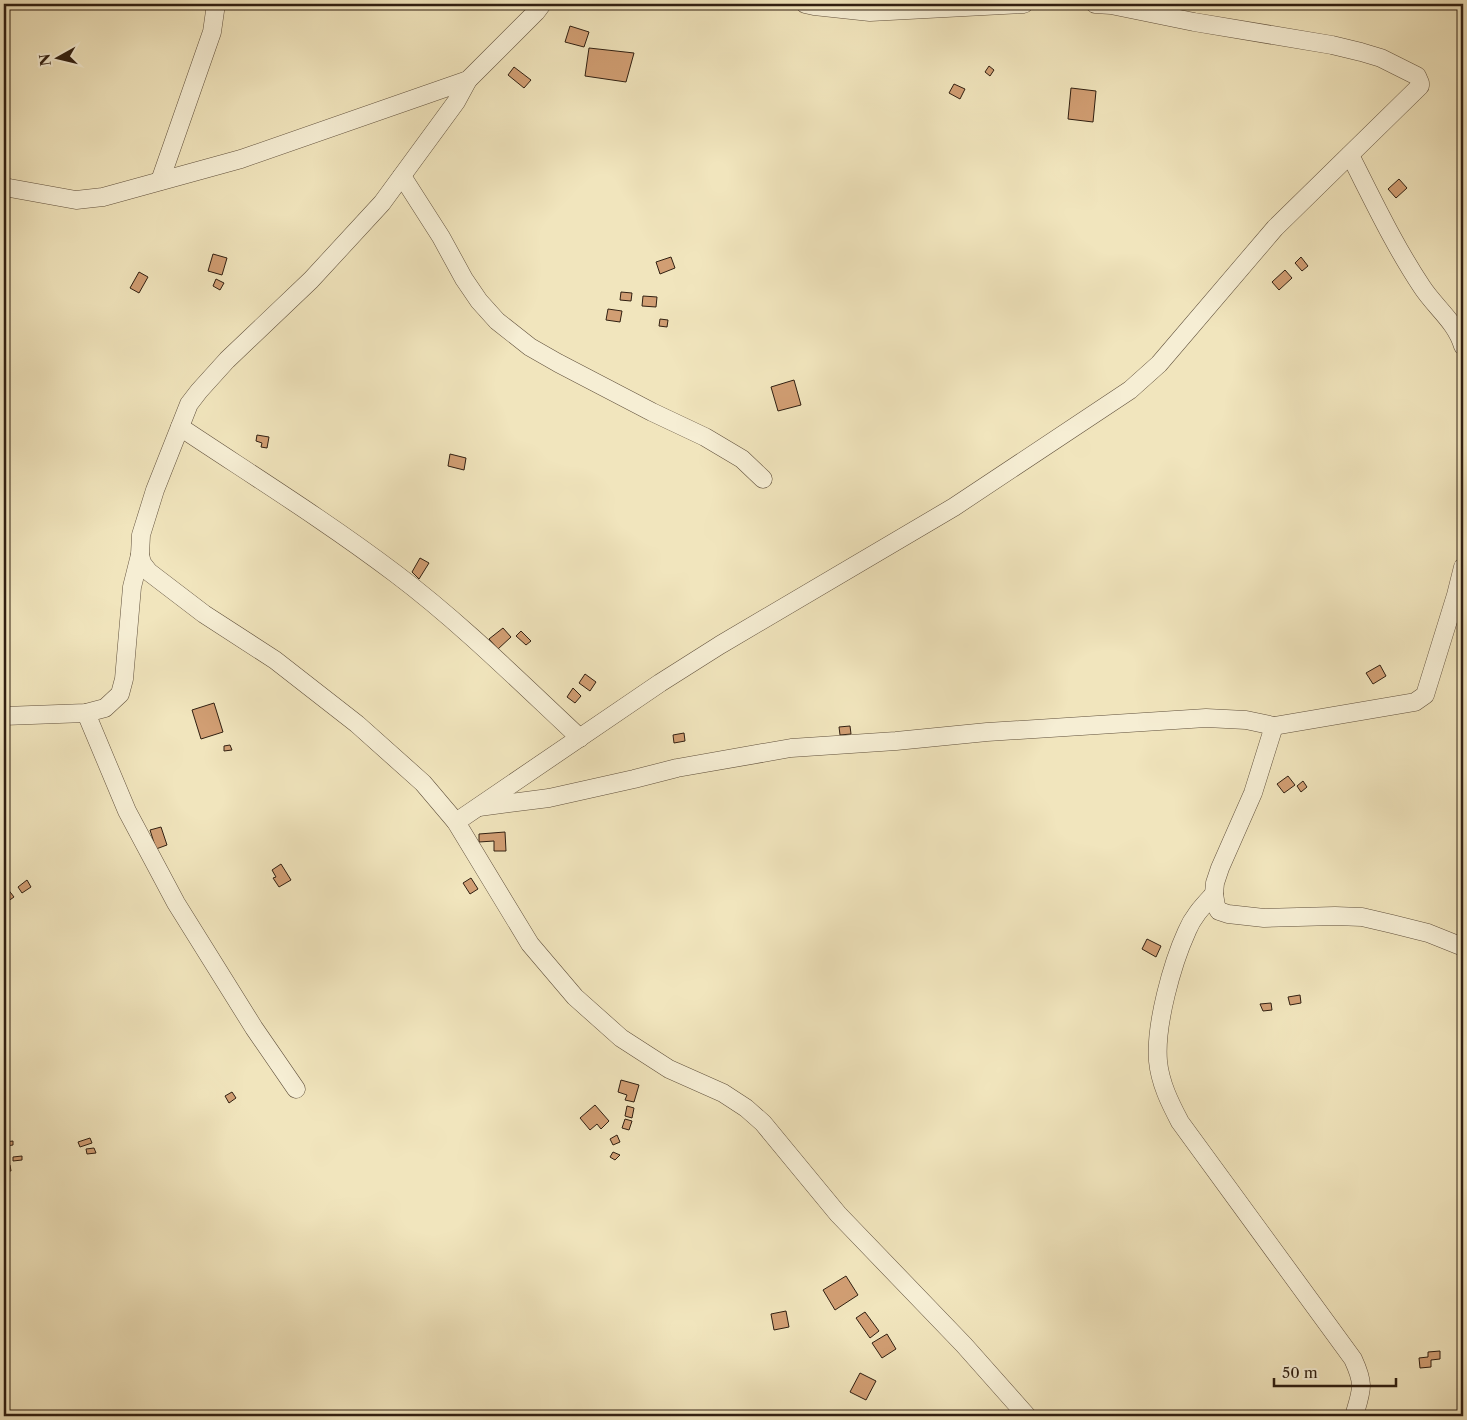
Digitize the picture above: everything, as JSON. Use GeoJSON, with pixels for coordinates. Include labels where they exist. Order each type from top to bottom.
{"type":"FeatureCollection","features":[{"type":"Feature","properties":{"kind":"street"},"geometry":{"type":"LineString","coordinates":[[160,181],[212,32],[216,4]]}},
{"type":"Feature","properties":{"kind":"street"},"geometry":{"type":"LineString","coordinates":[[4,716],[86,713],[105,708],[120,694],[124,679],[132,587],[140,555],[141,535],[155,490],[189,404],[228,360],[312,280],[382,203],[456,102],[468,80],[542,4]]}},
{"type":"Feature","properties":{"kind":"street"},"geometry":{"type":"LineString","coordinates":[[805,4],[870,12],[1024,4]]}},
{"type":"Feature","properties":{"kind":"street"},"geometry":{"type":"LineString","coordinates":[[456,822],[660,683],[954,507],[1130,390],[1159,364],[1275,228],[1420,86],[1417,76],[1381,58],[1361,52],[1332,45],[1194,22],[1111,5],[1096,4]]}},
{"type":"Feature","properties":{"kind":"street"},"geometry":{"type":"LineString","coordinates":[[4,187],[76,200],[103,197],[241,159],[468,80]]}},
{"type":"Feature","properties":{"kind":"street"},"geometry":{"type":"LineString","coordinates":[[1350,155],[1401,253],[1423,288],[1455,326],[1463,346]]}},
{"type":"Feature","properties":{"kind":"street"},"geometry":{"type":"LineString","coordinates":[[402,176],[479,302],[497,321],[530,347],[558,364],[705,437],[742,459],[763,479]]}},
{"type":"Feature","properties":{"kind":"street"},"geometry":{"type":"LineString","coordinates":[[180,427],[349,539],[397,575],[445,613],[580,738]]}},
{"type":"Feature","properties":{"kind":"street"},"geometry":{"type":"LineString","coordinates":[[140,555],[142,563],[149,572],[204,614],[275,660],[357,724],[424,783],[456,822],[530,944],[575,997],[621,1038],[669,1069],[723,1093],[746,1108],[763,1123],[838,1214],[964,1346],[1027,1416]]}},
{"type":"Feature","properties":{"kind":"street"},"geometry":{"type":"LineString","coordinates":[[476,808],[549,798],[710,761],[791,748],[896,742],[987,732],[1206,718],[1246,720],[1274,726],[1415,702],[1425,695],[1463,567]]}},
{"type":"Feature","properties":{"kind":"street"},"geometry":{"type":"LineString","coordinates":[[86,713],[126,811],[176,903],[254,1028],[296,1089]]}},
{"type":"Feature","properties":{"kind":"street"},"geometry":{"type":"LineString","coordinates":[[1274,726],[1253,793],[1215,883],[1214,894],[1219,911],[1228,914],[1264,918],[1362,917],[1428,934],[1463,947]]}},
{"type":"Feature","properties":{"kind":"street"},"geometry":{"type":"LineString","coordinates":[[1214,894],[1200,910],[1187,930],[1170,976],[1160,1026],[1158,1061],[1162,1080],[1170,1103],[1180,1122],[1353,1359],[1359,1372],[1362,1388],[1354,1416]]}},
{"type":"Feature","properties":{"kind":"building"},"geometry":{"type":"Polygon","coordinates":[[[570,26],[589,32],[584,47],[565,42],[570,26]]]}},
{"type":"Feature","properties":{"kind":"building"},"geometry":{"type":"Polygon","coordinates":[[[589,48],[634,53],[626,82],[585,76],[589,48]]]}},
{"type":"Feature","properties":{"kind":"building"},"geometry":{"type":"Polygon","coordinates":[[[989,66],[994,70],[990,76],[985,72],[989,66]]]}},
{"type":"Feature","properties":{"kind":"building"},"geometry":{"type":"Polygon","coordinates":[[[514,67],[531,80],[524,88],[508,75],[514,67]]]}},
{"type":"Feature","properties":{"kind":"building"},"geometry":{"type":"Polygon","coordinates":[[[954,84],[965,89],[960,99],[949,93],[954,84]]]}},
{"type":"Feature","properties":{"kind":"building"},"geometry":{"type":"Polygon","coordinates":[[[1071,88],[1096,91],[1093,122],[1068,119],[1071,88]]]}},
{"type":"Feature","properties":{"kind":"building"},"geometry":{"type":"Polygon","coordinates":[[[1399,179],[1407,188],[1396,198],[1388,189],[1399,179]]]}},
{"type":"Feature","properties":{"kind":"building"},"geometry":{"type":"Polygon","coordinates":[[[213,254],[227,258],[222,275],[208,271],[213,254]]]}},
{"type":"Feature","properties":{"kind":"building"},"geometry":{"type":"Polygon","coordinates":[[[671,257],[675,268],[660,274],[656,262],[671,257]]]}},
{"type":"Feature","properties":{"kind":"building"},"geometry":{"type":"Polygon","coordinates":[[[1301,257],[1308,266],[1302,271],[1295,263],[1301,257]]]}},
{"type":"Feature","properties":{"kind":"building"},"geometry":{"type":"Polygon","coordinates":[[[1285,270],[1292,278],[1279,290],[1272,282],[1285,270]]]}},
{"type":"Feature","properties":{"kind":"building"},"geometry":{"type":"Polygon","coordinates":[[[139,272],[148,277],[139,293],[130,288],[139,272]]]}},
{"type":"Feature","properties":{"kind":"building"},"geometry":{"type":"Polygon","coordinates":[[[216,279],[224,283],[220,290],[213,286],[216,279]]]}},
{"type":"Feature","properties":{"kind":"building"},"geometry":{"type":"Polygon","coordinates":[[[621,292],[632,293],[631,301],[620,300],[621,292]]]}},
{"type":"Feature","properties":{"kind":"building"},"geometry":{"type":"Polygon","coordinates":[[[643,296],[657,297],[656,307],[642,306],[643,296]]]}},
{"type":"Feature","properties":{"kind":"building"},"geometry":{"type":"Polygon","coordinates":[[[608,309],[622,311],[620,322],[606,320],[608,309]]]}},
{"type":"Feature","properties":{"kind":"building"},"geometry":{"type":"Polygon","coordinates":[[[660,319],[668,320],[667,327],[659,326],[660,319]]]}},
{"type":"Feature","properties":{"kind":"building"},"geometry":{"type":"Polygon","coordinates":[[[794,380],[801,405],[778,411],[771,387],[794,380]]]}},
{"type":"Feature","properties":{"kind":"building"},"geometry":{"type":"Polygon","coordinates":[[[257,435],[269,437],[267,448],[261,447],[262,443],[256,441],[257,435]]]}},
{"type":"Feature","properties":{"kind":"building"},"geometry":{"type":"Polygon","coordinates":[[[450,454],[466,458],[464,470],[448,466],[450,454]]]}},
{"type":"Feature","properties":{"kind":"building"},"geometry":{"type":"Polygon","coordinates":[[[420,558],[429,563],[419,579],[412,572],[420,558]]]}},
{"type":"Feature","properties":{"kind":"building"},"geometry":{"type":"Polygon","coordinates":[[[503,628],[511,637],[498,649],[489,639],[503,628]]]}},
{"type":"Feature","properties":{"kind":"building"},"geometry":{"type":"Polygon","coordinates":[[[521,631],[531,641],[526,645],[516,636],[521,631]]]}},
{"type":"Feature","properties":{"kind":"building"},"geometry":{"type":"Polygon","coordinates":[[[1380,665],[1386,676],[1373,684],[1366,673],[1380,665]]]}},
{"type":"Feature","properties":{"kind":"building"},"geometry":{"type":"Polygon","coordinates":[[[585,674],[596,682],[590,691],[579,683],[585,674]]]}},
{"type":"Feature","properties":{"kind":"building"},"geometry":{"type":"Polygon","coordinates":[[[573,688],[581,696],[575,703],[567,697],[573,688]]]}},
{"type":"Feature","properties":{"kind":"building"},"geometry":{"type":"Polygon","coordinates":[[[214,703],[223,732],[201,739],[192,710],[214,703]]]}},
{"type":"Feature","properties":{"kind":"building"},"geometry":{"type":"Polygon","coordinates":[[[850,726],[851,734],[840,735],[839,727],[850,726]]]}},
{"type":"Feature","properties":{"kind":"building"},"geometry":{"type":"Polygon","coordinates":[[[684,733],[685,741],[674,743],[673,735],[684,733]]]}},
{"type":"Feature","properties":{"kind":"building"},"geometry":{"type":"Polygon","coordinates":[[[230,745],[232,750],[224,751],[224,746],[230,745]]]}},
{"type":"Feature","properties":{"kind":"building"},"geometry":{"type":"Polygon","coordinates":[[[1288,776],[1295,785],[1284,793],[1277,784],[1288,776]]]}},
{"type":"Feature","properties":{"kind":"building"},"geometry":{"type":"Polygon","coordinates":[[[1303,781],[1307,787],[1301,792],[1297,786],[1303,781]]]}},
{"type":"Feature","properties":{"kind":"building"},"geometry":{"type":"Polygon","coordinates":[[[161,827],[167,845],[156,849],[150,830],[161,827]]]}},
{"type":"Feature","properties":{"kind":"building"},"geometry":{"type":"Polygon","coordinates":[[[505,832],[506,851],[494,851],[494,841],[479,842],[479,834],[505,832]]]}},
{"type":"Feature","properties":{"kind":"building"},"geometry":{"type":"Polygon","coordinates":[[[281,864],[291,880],[279,887],[273,878],[276,877],[272,870],[281,864]]]}},
{"type":"Feature","properties":{"kind":"building"},"geometry":{"type":"Polygon","coordinates":[[[471,878],[478,889],[470,894],[463,883],[471,878]]]}},
{"type":"Feature","properties":{"kind":"building"},"geometry":{"type":"Polygon","coordinates":[[[27,880],[31,887],[22,893],[18,887],[27,880]]]}},
{"type":"Feature","properties":{"kind":"building"},"geometry":{"type":"Polygon","coordinates":[[[7,888],[14,897],[4,904],[4,890],[7,888]]]}},
{"type":"Feature","properties":{"kind":"building"},"geometry":{"type":"Polygon","coordinates":[[[1147,939],[1161,946],[1156,957],[1142,949],[1147,939]]]}},
{"type":"Feature","properties":{"kind":"building"},"geometry":{"type":"Polygon","coordinates":[[[1300,995],[1301,1003],[1290,1005],[1288,997],[1300,995]]]}},
{"type":"Feature","properties":{"kind":"building"},"geometry":{"type":"Polygon","coordinates":[[[1271,1003],[1272,1010],[1263,1011],[1260,1004],[1271,1003]]]}},
{"type":"Feature","properties":{"kind":"building"},"geometry":{"type":"Polygon","coordinates":[[[621,1080],[639,1085],[634,1102],[625,1100],[627,1095],[618,1092],[621,1080]]]}},
{"type":"Feature","properties":{"kind":"building"},"geometry":{"type":"Polygon","coordinates":[[[232,1092],[236,1098],[229,1103],[225,1096],[232,1092]]]}},
{"type":"Feature","properties":{"kind":"building"},"geometry":{"type":"Polygon","coordinates":[[[595,1105],[609,1121],[601,1129],[597,1124],[590,1130],[580,1118],[595,1105]]]}},
{"type":"Feature","properties":{"kind":"building"},"geometry":{"type":"Polygon","coordinates":[[[627,1106],[634,1108],[632,1118],[625,1116],[627,1106]]]}},
{"type":"Feature","properties":{"kind":"building"},"geometry":{"type":"Polygon","coordinates":[[[625,1119],[632,1121],[629,1130],[622,1128],[625,1119]]]}},
{"type":"Feature","properties":{"kind":"building"},"geometry":{"type":"Polygon","coordinates":[[[617,1135],[620,1142],[613,1145],[610,1139],[617,1135]]]}},
{"type":"Feature","properties":{"kind":"building"},"geometry":{"type":"Polygon","coordinates":[[[90,1138],[92,1143],[80,1147],[78,1142],[90,1138]]]}},
{"type":"Feature","properties":{"kind":"building"},"geometry":{"type":"Polygon","coordinates":[[[13,1141],[13,1145],[6,1146],[5,1142],[13,1141]]]}},
{"type":"Feature","properties":{"kind":"building"},"geometry":{"type":"Polygon","coordinates":[[[94,1148],[96,1153],[87,1154],[86,1149],[94,1148]]]}},
{"type":"Feature","properties":{"kind":"building"},"geometry":{"type":"Polygon","coordinates":[[[613,1152],[620,1155],[615,1160],[610,1157],[613,1152]]]}},
{"type":"Feature","properties":{"kind":"building"},"geometry":{"type":"Polygon","coordinates":[[[22,1156],[22,1160],[13,1161],[13,1157],[22,1156]]]}},
{"type":"Feature","properties":{"kind":"building"},"geometry":{"type":"Polygon","coordinates":[[[10,1165],[11,1171],[4,1171],[4,1166],[10,1165]]]}},
{"type":"Feature","properties":{"kind":"building"},"geometry":{"type":"Polygon","coordinates":[[[846,1276],[858,1295],[835,1310],[823,1290],[846,1276]]]}},
{"type":"Feature","properties":{"kind":"building"},"geometry":{"type":"Polygon","coordinates":[[[786,1311],[789,1327],[774,1330],[771,1314],[786,1311]]]}},
{"type":"Feature","properties":{"kind":"building"},"geometry":{"type":"Polygon","coordinates":[[[865,1312],[879,1331],[870,1338],[856,1318],[865,1312]]]}},
{"type":"Feature","properties":{"kind":"building"},"geometry":{"type":"Polygon","coordinates":[[[887,1334],[896,1349],[882,1358],[872,1343],[887,1334]]]}},
{"type":"Feature","properties":{"kind":"building"},"geometry":{"type":"Polygon","coordinates":[[[1440,1351],[1440,1359],[1431,1360],[1431,1367],[1420,1368],[1419,1358],[1428,1357],[1428,1352],[1440,1351]]]}},
{"type":"Feature","properties":{"kind":"building"},"geometry":{"type":"Polygon","coordinates":[[[860,1373],[876,1381],[866,1400],[850,1392],[860,1373]]]}}]}
